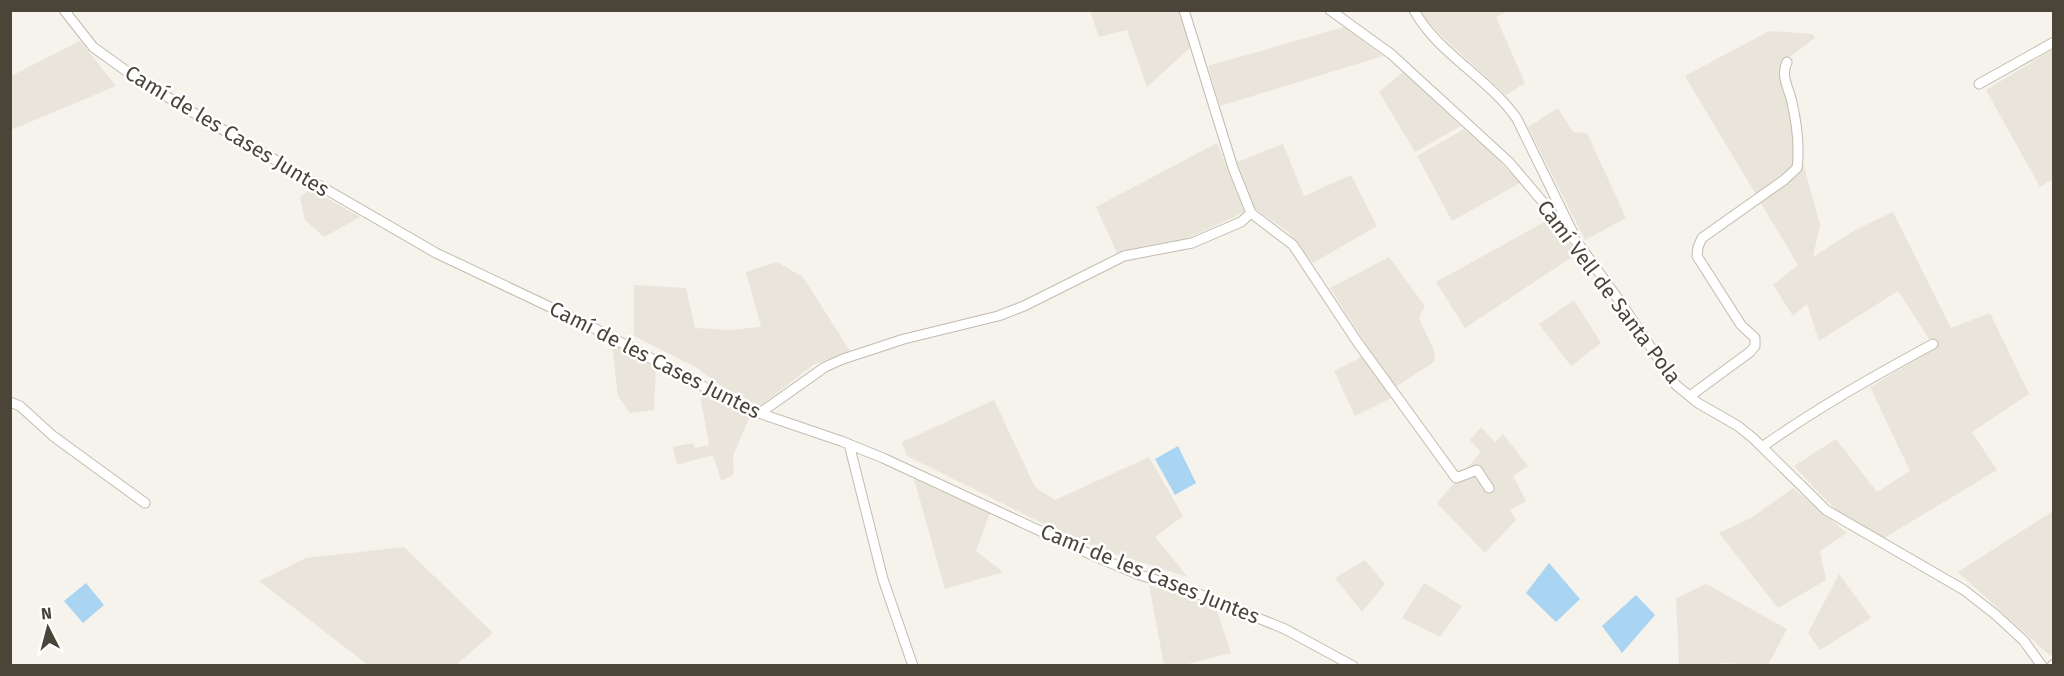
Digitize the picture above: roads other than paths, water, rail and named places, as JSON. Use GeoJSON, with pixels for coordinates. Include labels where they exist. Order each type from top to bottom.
{"type":"FeatureCollection","features":[{"type":"Feature","properties":{"kind":"street","name":"Camí de les Cases Juntes"},"geometry":{"type":"LineString","coordinates":[[64,10],[93,47],[110,61],[194,113],[445,257],[590,326],[744,408],[883,458],[1092,555],[1137,574],[1191,591],[1285,629],[1353,666]]}},
{"type":"Feature","properties":{"kind":"street"},"geometry":{"type":"LineString","coordinates":[[1184,10],[1233,168],[1251,213],[1293,245],[1358,343],[1456,478],[1477,470],[1489,488]]}},
{"type":"Feature","properties":{"kind":"street","name":"Camí Vell de Santa Pola"},"geometry":{"type":"LineString","coordinates":[[1330,10],[1391,54],[1509,162],[1580,246],[1622,303],[1676,385],[1738,426],[1826,510],[1964,590],[2024,641],[2042,666]]}},
{"type":"Feature","properties":{"kind":"street"},"geometry":{"type":"LineString","coordinates":[[1414,10],[1420,21],[1443,46],[1488,85],[1511,110],[1580,246]]}},
{"type":"Feature","properties":{"kind":"street"},"geometry":{"type":"LineString","coordinates":[[1979,84],[2054,42]]}},
{"type":"Feature","properties":{"kind":"street"},"geometry":{"type":"LineString","coordinates":[[1690,396],[1755,346],[1755,338],[1741,325],[1697,256],[1698,247],[1702,238],[1784,180],[1797,168],[1799,156],[1791,98],[1785,81],[1784,69],[1787,62]]}},
{"type":"Feature","properties":{"kind":"street"},"geometry":{"type":"LineString","coordinates":[[760,413],[825,367],[843,359],[904,339],[998,316],[1024,306],[1124,256],[1192,243],[1240,222],[1251,213]]}},
{"type":"Feature","properties":{"kind":"street"},"geometry":{"type":"LineString","coordinates":[[1762,447],[1798,421],[1849,390],[1933,344]]}},
{"type":"Feature","properties":{"kind":"street"},"geometry":{"type":"LineString","coordinates":[[10,402],[20,406],[53,436],[145,503]]}},
{"type":"Feature","properties":{"kind":"street"},"geometry":{"type":"LineString","coordinates":[[849,444],[883,579],[912,666]]}},
{"type":"Feature","properties":{"kind":"water"},"geometry":{"type":"Polygon","coordinates":[[[1178,446],[1196,483],[1175,495],[1155,459],[1178,446]]]}},
{"type":"Feature","properties":{"kind":"water"},"geometry":{"type":"Polygon","coordinates":[[[1549,563],[1580,599],[1556,622],[1526,593],[1549,563]]]}},
{"type":"Feature","properties":{"kind":"water"},"geometry":{"type":"Polygon","coordinates":[[[86,583],[104,605],[83,623],[64,601],[86,583]]]}},
{"type":"Feature","properties":{"kind":"water"},"geometry":{"type":"Polygon","coordinates":[[[1636,595],[1655,615],[1622,653],[1602,626],[1636,595]]]}}]}
